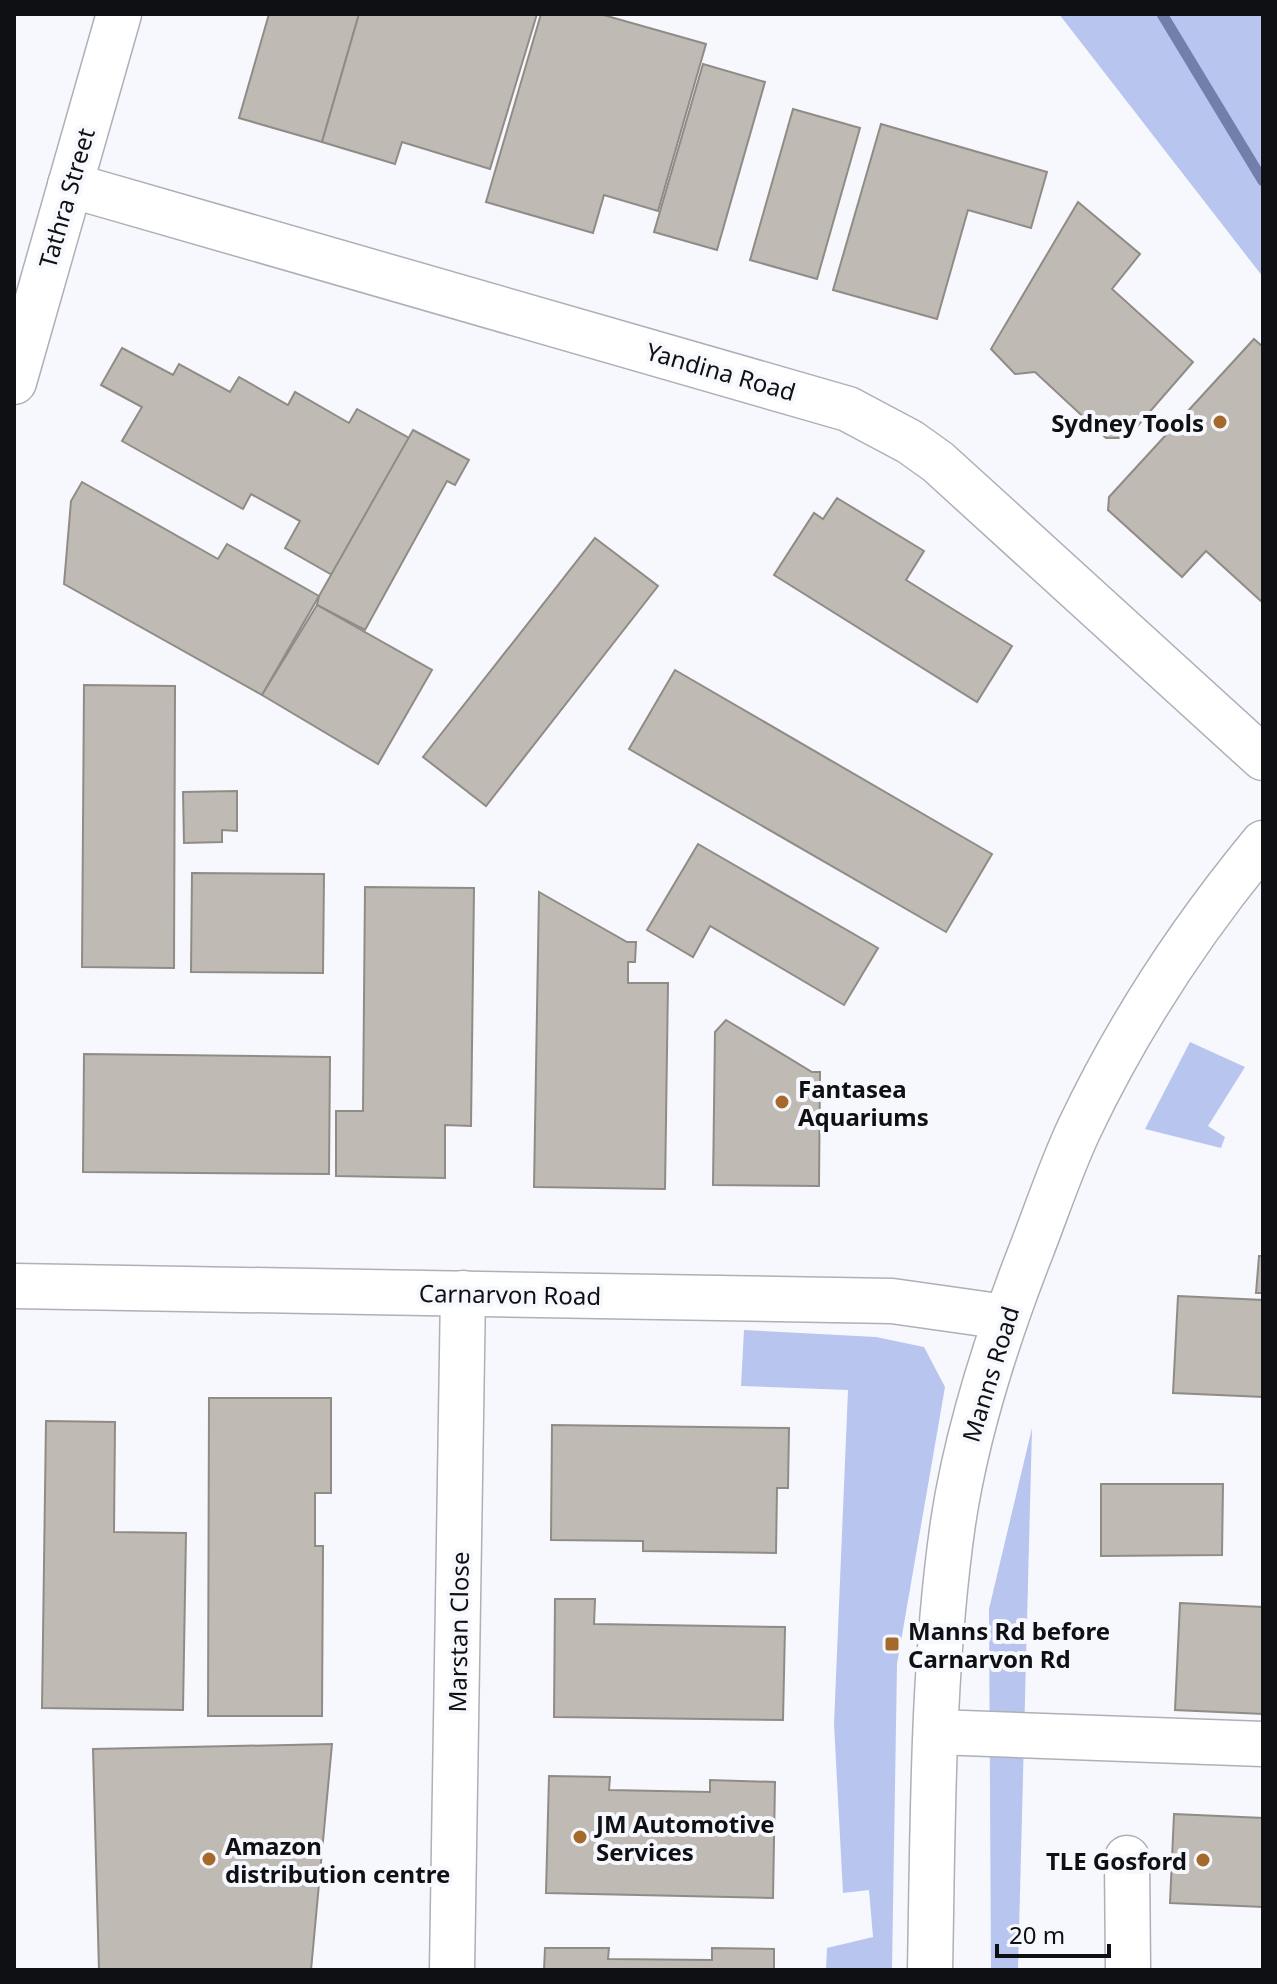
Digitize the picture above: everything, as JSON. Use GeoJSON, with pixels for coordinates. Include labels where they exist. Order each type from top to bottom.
{"type":"FeatureCollection","features":[{"type":"Feature","properties":{"kind":"street","name":"Tathra Street"},"geometry":{"type":"LineString","coordinates":[[14,382],[119,14]]}},
{"type":"Feature","properties":{"kind":"street","name":"Yandina Road"},"geometry":{"type":"LineString","coordinates":[[70,185],[848,409],[910,442],[938,462],[1263,758]]}},
{"type":"Feature","properties":{"kind":"street","name":"Manns Road"},"geometry":{"type":"LineString","coordinates":[[930,1970],[936,1732],[953,1522],[965,1460],[1005,1317],[1080,1127],[1155,993],[1213,904],[1263,843]]}},
{"type":"Feature","properties":{"kind":"street","name":"Carnarvon Road"},"geometry":{"type":"LineString","coordinates":[[14,1286],[892,1301],[1005,1317]]}},
{"type":"Feature","properties":{"kind":"street","name":"Marstan Close"},"geometry":{"type":"LineString","coordinates":[[452,1970],[463,1293]]}},
{"type":"Feature","properties":{"kind":"street"},"geometry":{"type":"LineString","coordinates":[[936,1732],[1263,1744]]}},
{"type":"Feature","properties":{"kind":"street"},"geometry":{"type":"LineString","coordinates":[[1127,1858],[1128,1970]]}},
{"type":"Feature","properties":{"kind":"shaded area"},"geometry":{"type":"Polygon","coordinates":[[[1059,14],[1263,14],[1263,277],[1059,14]]]}},
{"type":"Feature","properties":{"kind":"shaded area"},"geometry":{"type":"Polygon","coordinates":[[[1190,1042],[1245,1067],[1208,1126],[1225,1137],[1221,1148],[1145,1129],[1190,1042]]]}},
{"type":"Feature","properties":{"kind":"shaded area"},"geometry":{"type":"Polygon","coordinates":[[[744,1330],[876,1337],[924,1347],[945,1387],[897,1664],[892,1970],[826,1970],[827,1948],[873,1937],[869,1890],[843,1893],[834,1724],[848,1390],[741,1386],[744,1330]]]}},
{"type":"Feature","properties":{"kind":"shaded area"},"geometry":{"type":"Polygon","coordinates":[[[1032,1428],[1018,1970],[991,1970],[989,1609],[1032,1428]]]}},
{"type":"Feature","properties":{"kind":"building"},"geometry":{"type":"Polygon","coordinates":[[[269,14],[359,14],[322,142],[239,118],[269,14]]]}},
{"type":"Feature","properties":{"kind":"building"},"geometry":{"type":"Polygon","coordinates":[[[359,14],[537,14],[490,169],[402,142],[395,164],[322,142],[359,14]]]}},
{"type":"Feature","properties":{"kind":"building"},"geometry":{"type":"Polygon","coordinates":[[[541,14],[600,14],[706,44],[658,211],[604,195],[593,233],[486,202],[541,14]]]}},
{"type":"Feature","properties":{"kind":"building"},"geometry":{"type":"Polygon","coordinates":[[[703,64],[765,82],[717,250],[654,232],[703,64]]]}},
{"type":"Feature","properties":{"kind":"building"},"geometry":{"type":"Polygon","coordinates":[[[793,109],[860,128],[817,279],[750,260],[793,109]]]}},
{"type":"Feature","properties":{"kind":"building"},"geometry":{"type":"Polygon","coordinates":[[[881,124],[1047,172],[1031,228],[968,210],[937,319],[833,290],[881,124]]]}},
{"type":"Feature","properties":{"kind":"building"},"geometry":{"type":"Polygon","coordinates":[[[1078,202],[1140,254],[1112,289],[1193,362],[1127,438],[1106,438],[1035,372],[1015,374],[991,349],[1078,202]]]}},
{"type":"Feature","properties":{"kind":"building","name":"Sydney Tools"},"geometry":{"type":"Polygon","coordinates":[[[1254,339],[1263,347],[1263,603],[1206,551],[1182,577],[1108,510],[1109,497],[1254,339]]]}},
{"type":"Feature","properties":{"kind":"building"},"geometry":{"type":"Polygon","coordinates":[[[122,348],[173,375],[179,364],[230,392],[239,377],[288,405],[295,392],[349,423],[357,409],[409,438],[332,575],[285,548],[300,521],[251,494],[243,509],[122,441],[142,407],[101,385],[122,348]]]}},
{"type":"Feature","properties":{"kind":"building"},"geometry":{"type":"Polygon","coordinates":[[[413,430],[469,460],[455,485],[447,481],[365,630],[317,605],[319,596],[413,430]]]}},
{"type":"Feature","properties":{"kind":"building"},"geometry":{"type":"Polygon","coordinates":[[[82,482],[218,559],[227,544],[319,596],[262,695],[64,584],[71,501],[82,482]]]}},
{"type":"Feature","properties":{"kind":"building"},"geometry":{"type":"Polygon","coordinates":[[[837,498],[924,551],[906,580],[1012,646],[977,702],[774,575],[814,513],[823,519],[837,498]]]}},
{"type":"Feature","properties":{"kind":"building"},"geometry":{"type":"Polygon","coordinates":[[[595,538],[658,586],[486,806],[423,757],[595,538]]]}},
{"type":"Feature","properties":{"kind":"building"},"geometry":{"type":"Polygon","coordinates":[[[317,605],[432,670],[378,764],[262,695],[317,605]]]}},
{"type":"Feature","properties":{"kind":"building"},"geometry":{"type":"Polygon","coordinates":[[[675,670],[992,854],[946,932],[629,749],[675,670]]]}},
{"type":"Feature","properties":{"kind":"building"},"geometry":{"type":"Polygon","coordinates":[[[84,685],[175,686],[174,968],[82,967],[84,685]]]}},
{"type":"Feature","properties":{"kind":"building"},"geometry":{"type":"Polygon","coordinates":[[[237,791],[237,831],[222,830],[222,842],[184,843],[183,792],[237,791]]]}},
{"type":"Feature","properties":{"kind":"building"},"geometry":{"type":"Polygon","coordinates":[[[698,844],[878,948],[844,1005],[710,926],[693,957],[647,930],[698,844]]]}},
{"type":"Feature","properties":{"kind":"building"},"geometry":{"type":"Polygon","coordinates":[[[192,873],[324,874],[323,973],[191,972],[192,873]]]}},
{"type":"Feature","properties":{"kind":"building"},"geometry":{"type":"Polygon","coordinates":[[[365,887],[474,888],[471,1126],[445,1125],[445,1178],[336,1176],[336,1111],[363,1111],[365,887]]]}},
{"type":"Feature","properties":{"kind":"building"},"geometry":{"type":"Polygon","coordinates":[[[539,892],[627,942],[636,942],[635,962],[628,962],[628,983],[668,983],[665,1189],[534,1187],[539,892]]]}},
{"type":"Feature","properties":{"kind":"building"},"geometry":{"type":"Polygon","coordinates":[[[726,1020],[812,1072],[820,1072],[819,1186],[713,1185],[715,1032],[726,1020]]]}},
{"type":"Feature","properties":{"kind":"building"},"geometry":{"type":"Polygon","coordinates":[[[84,1054],[330,1057],[329,1174],[83,1172],[84,1054]]]}},
{"type":"Feature","properties":{"kind":"building"},"geometry":{"type":"Polygon","coordinates":[[[1259,1256],[1263,1256],[1263,1293],[1256,1293],[1259,1256]]]}},
{"type":"Feature","properties":{"kind":"building"},"geometry":{"type":"Polygon","coordinates":[[[1178,1296],[1263,1300],[1263,1397],[1173,1393],[1178,1296]]]}},
{"type":"Feature","properties":{"kind":"building"},"geometry":{"type":"Polygon","coordinates":[[[209,1398],[331,1398],[331,1493],[315,1493],[315,1546],[323,1546],[322,1716],[208,1716],[209,1398]]]}},
{"type":"Feature","properties":{"kind":"building"},"geometry":{"type":"Polygon","coordinates":[[[46,1421],[115,1422],[114,1532],[186,1533],[183,1710],[42,1708],[46,1421]]]}},
{"type":"Feature","properties":{"kind":"building"},"geometry":{"type":"Polygon","coordinates":[[[552,1425],[789,1428],[788,1488],[777,1488],[776,1553],[643,1551],[643,1541],[551,1540],[552,1425]]]}},
{"type":"Feature","properties":{"kind":"building"},"geometry":{"type":"Polygon","coordinates":[[[1101,1484],[1223,1484],[1222,1555],[1101,1556],[1101,1484]]]}},
{"type":"Feature","properties":{"kind":"building"},"geometry":{"type":"Polygon","coordinates":[[[555,1599],[595,1599],[594,1624],[785,1627],[783,1720],[554,1717],[555,1599]]]}},
{"type":"Feature","properties":{"kind":"building"},"geometry":{"type":"Polygon","coordinates":[[[1180,1603],[1263,1607],[1263,1714],[1175,1710],[1180,1603]]]}},
{"type":"Feature","properties":{"kind":"building","name":"Amazon distribution centre"},"geometry":{"type":"Polygon","coordinates":[[[332,1744],[311,1970],[99,1970],[93,1749],[332,1744]]]}},
{"type":"Feature","properties":{"kind":"building"},"geometry":{"type":"Polygon","coordinates":[[[549,1776],[610,1777],[609,1790],[710,1792],[710,1780],[775,1782],[773,1898],[546,1893],[549,1776]]]}},
{"type":"Feature","properties":{"kind":"building"},"geometry":{"type":"Polygon","coordinates":[[[1174,1814],[1263,1818],[1263,1907],[1170,1903],[1174,1814]]]}},
{"type":"Feature","properties":{"kind":"building"},"geometry":{"type":"Polygon","coordinates":[[[545,1948],[609,1948],[608,1959],[712,1960],[712,1948],[774,1949],[774,1970],[544,1970],[545,1948]]]}},
{"type":"Feature","properties":{"kind":"waterway"},"geometry":{"type":"LineString","coordinates":[[1162,14],[1263,181]]}},
{"type":"Feature","properties":{"kind":"place","name":"Sydney Tools"},"geometry":{"type":"Point","coordinates":[1220,422]}},
{"type":"Feature","properties":{"kind":"place","name":"Fantasea Aquariums"},"geometry":{"type":"Point","coordinates":[782,1102]}},
{"type":"Feature","properties":{"kind":"place","name":"Manns Rd before Carnarvon Rd"},"geometry":{"type":"Point","coordinates":[892,1644]}},
{"type":"Feature","properties":{"kind":"place","name":"JM Automotive Services"},"geometry":{"type":"Point","coordinates":[580,1837]}},
{"type":"Feature","properties":{"kind":"place","name":"Amazon distribution centre"},"geometry":{"type":"Point","coordinates":[209,1859]}},
{"type":"Feature","properties":{"kind":"place","name":"TLE Gosford"},"geometry":{"type":"Point","coordinates":[1203,1860]}}]}
